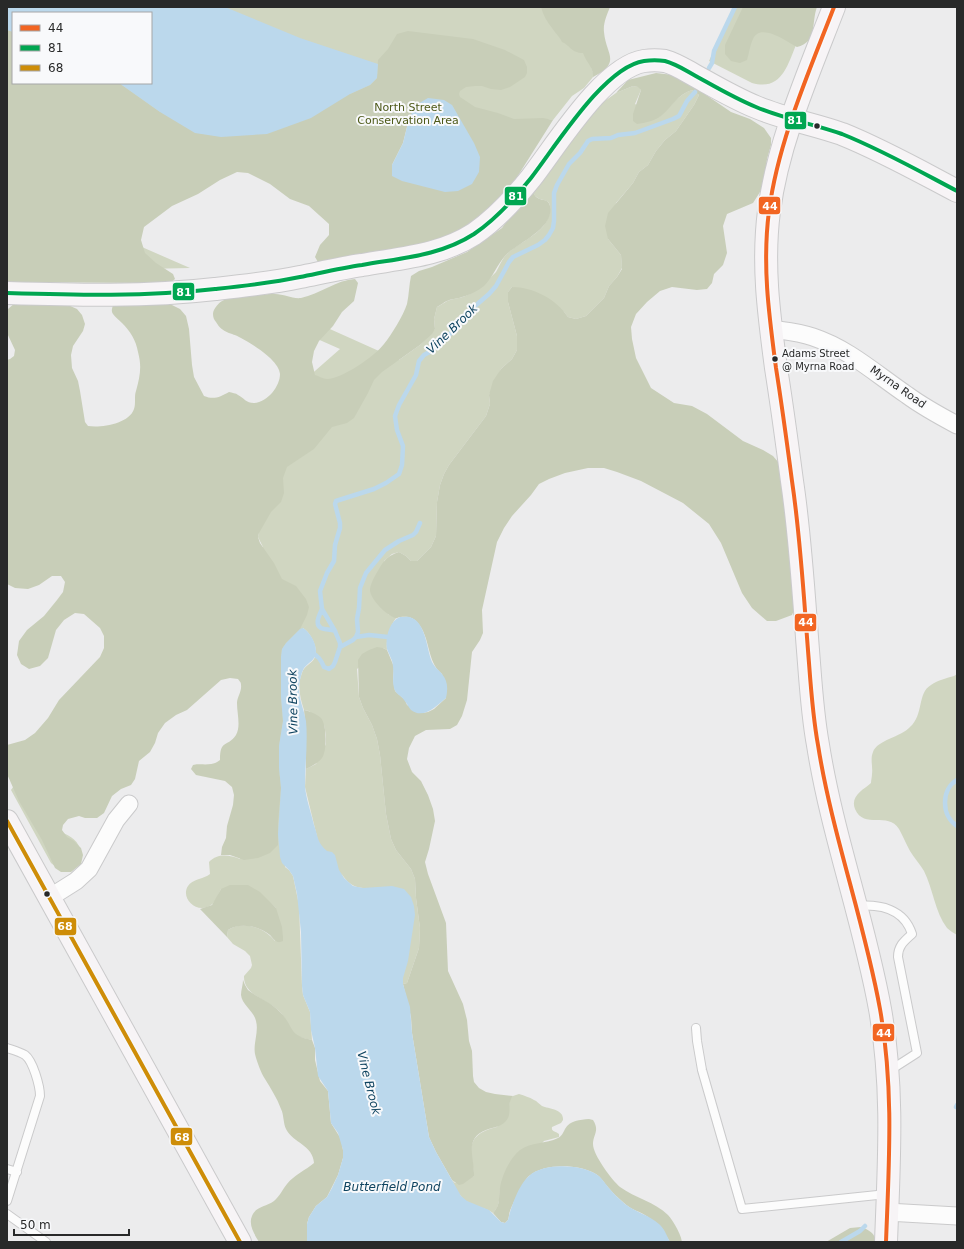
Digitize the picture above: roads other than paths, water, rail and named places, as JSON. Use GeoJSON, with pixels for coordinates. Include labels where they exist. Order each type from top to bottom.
{"type":"FeatureCollection","features":[{"type":"Feature","properties":{"kind":"main road"},"geometry":{"type":"LineString","coordinates":[[834,7],[781,151],[767,226],[766,287],[796,511],[813,710],[818,744],[831,810],[878,997],[885,1040],[890,1123],[886,1242]]}},
{"type":"Feature","properties":{"kind":"main road"},"geometry":{"type":"LineString","coordinates":[[7,293],[140,294],[213,290],[291,279],[417,256],[446,248],[463,241],[476,233],[498,214],[528,181],[596,93],[615,75],[627,67],[639,62],[659,60],[672,64],[748,104],[854,139],[957,191]]}},
{"type":"Feature","properties":{"kind":"main road"},"geometry":{"type":"LineString","coordinates":[[7,821],[240,1242]]}},
{"type":"Feature","properties":{"kind":"street","name":"Myrna Road"},"geometry":{"type":"LineString","coordinates":[[771,329],[805,334],[838,348],[868,367],[908,396],[957,425]]}},
{"type":"Feature","properties":{"kind":"street"},"geometry":{"type":"LineString","coordinates":[[49,898],[76,881],[89,869],[116,820],[129,804]]}},
{"type":"Feature","properties":{"kind":"street"},"geometry":{"type":"LineString","coordinates":[[888,1203],[957,1216]]}},
{"type":"Feature","properties":{"kind":"lane"},"geometry":{"type":"LineString","coordinates":[[856,906],[872,905],[891,910],[902,916],[908,924],[912,934],[898,948],[898,957],[917,1053],[888,1071]]}},
{"type":"Feature","properties":{"kind":"lane"},"geometry":{"type":"LineString","coordinates":[[696,1028],[702,1070],[742,1209],[888,1203]]}},
{"type":"Feature","properties":{"kind":"lane"},"geometry":{"type":"LineString","coordinates":[[7,1048],[21,1053],[28,1059],[40,1092],[7,1201]]}},
{"type":"Feature","properties":{"kind":"lane"},"geometry":{"type":"LineString","coordinates":[[7,1169],[16,1172]]}},
{"type":"Feature","properties":{"kind":"lane"},"geometry":{"type":"LineString","coordinates":[[7,1214],[46,1242]]}},
{"type":"Feature","properties":{"kind":"water"},"geometry":{"type":"Polygon","coordinates":[[[7,7],[225,7],[300,38],[378,64],[377,78],[370,85],[350,94],[311,118],[267,134],[221,137],[195,133],[160,112],[120,84],[152,84],[152,12],[12,12],[12,32],[7,30],[7,7]]]}},
{"type":"Feature","properties":{"kind":"water"},"geometry":{"type":"Polygon","coordinates":[[[428,98],[444,100],[452,105],[474,143],[480,157],[479,172],[472,184],[458,191],[445,192],[402,181],[392,176],[392,165],[403,143],[409,119],[416,105],[428,98]]]}},
{"type":"Feature","properties":{"kind":"water"},"geometry":{"type":"Polygon","coordinates":[[[400,617],[411,617],[417,621],[423,631],[432,662],[444,677],[446,682],[446,698],[434,708],[421,713],[416,713],[411,710],[394,688],[393,664],[387,649],[387,640],[393,622],[400,617]]]}},
{"type":"Feature","properties":{"kind":"water","name":"Butterfield Pond"},"geometry":{"type":"Polygon","coordinates":[[[303,628],[312,638],[316,651],[314,659],[303,670],[299,686],[300,699],[307,729],[305,786],[307,801],[318,839],[327,851],[332,852],[335,855],[339,870],[344,878],[353,886],[363,888],[392,886],[404,889],[411,897],[415,915],[403,984],[410,1007],[412,1033],[429,1137],[461,1196],[467,1201],[489,1210],[501,1222],[505,1223],[508,1220],[513,1202],[522,1184],[529,1176],[535,1172],[552,1167],[561,1166],[580,1168],[598,1175],[614,1194],[625,1204],[659,1224],[670,1242],[307,1242],[307,1224],[309,1217],[316,1206],[327,1197],[332,1188],[343,1158],[343,1150],[338,1133],[331,1123],[328,1091],[318,1076],[315,1048],[311,1030],[310,1012],[303,995],[301,932],[297,894],[293,876],[282,863],[280,857],[278,834],[281,788],[279,746],[283,721],[281,697],[281,657],[282,649],[286,643],[300,629],[303,628]]]}},
{"type":"Feature","properties":{"kind":"waterway","name":"Vine Brook"},"geometry":{"type":"LineString","coordinates":[[709,68],[712,63],[714,51],[735,7]]}},
{"type":"Feature","properties":{"kind":"waterway","name":"Vine Brook"},"geometry":{"type":"LineString","coordinates":[[311,653],[316,655],[324,667],[329,669],[333,666],[340,647],[335,631],[322,609],[320,591],[327,573],[334,561],[335,545],[340,528],[335,504],[336,501],[374,489],[399,474],[402,465],[403,446],[397,430],[395,416],[399,405],[416,375],[419,361],[424,355],[433,350],[437,343],[449,335],[467,313],[489,294],[496,286],[513,257],[538,245],[549,235],[553,228],[554,193],[557,185],[569,164],[580,153],[588,141],[592,139],[611,138],[618,135],[635,133],[673,119],[679,116],[687,101],[695,92]]}},
{"type":"Feature","properties":{"kind":"waterway"},"geometry":{"type":"LineString","coordinates":[[340,647],[353,640],[358,632],[357,619],[360,588],[366,573],[385,550],[399,541],[413,535],[420,523]]}},
{"type":"Feature","properties":{"kind":"waterway"},"geometry":{"type":"LineString","coordinates":[[322,609],[318,619],[319,626],[323,629],[335,631]]}},
{"type":"Feature","properties":{"kind":"waterway"},"geometry":{"type":"LineString","coordinates":[[356,637],[369,635],[388,637]]}},
{"type":"Feature","properties":{"kind":"waterway"},"geometry":{"type":"LineString","coordinates":[[957,780],[948,790],[945,803],[948,816],[957,826]]}},
{"type":"Feature","properties":{"kind":"waterway"},"geometry":{"type":"LineString","coordinates":[[841,1242],[860,1231],[865,1226]]}},
{"type":"Feature","properties":{"kind":"place","name":"Adams Street @ Myrna Road"},"geometry":{"type":"Point","coordinates":[775,359]}},
{"type":"Feature","properties":{"kind":"park label","name":"North Street Conservation Area"},"geometry":{"type":"Point","coordinates":[408,113]}}]}
